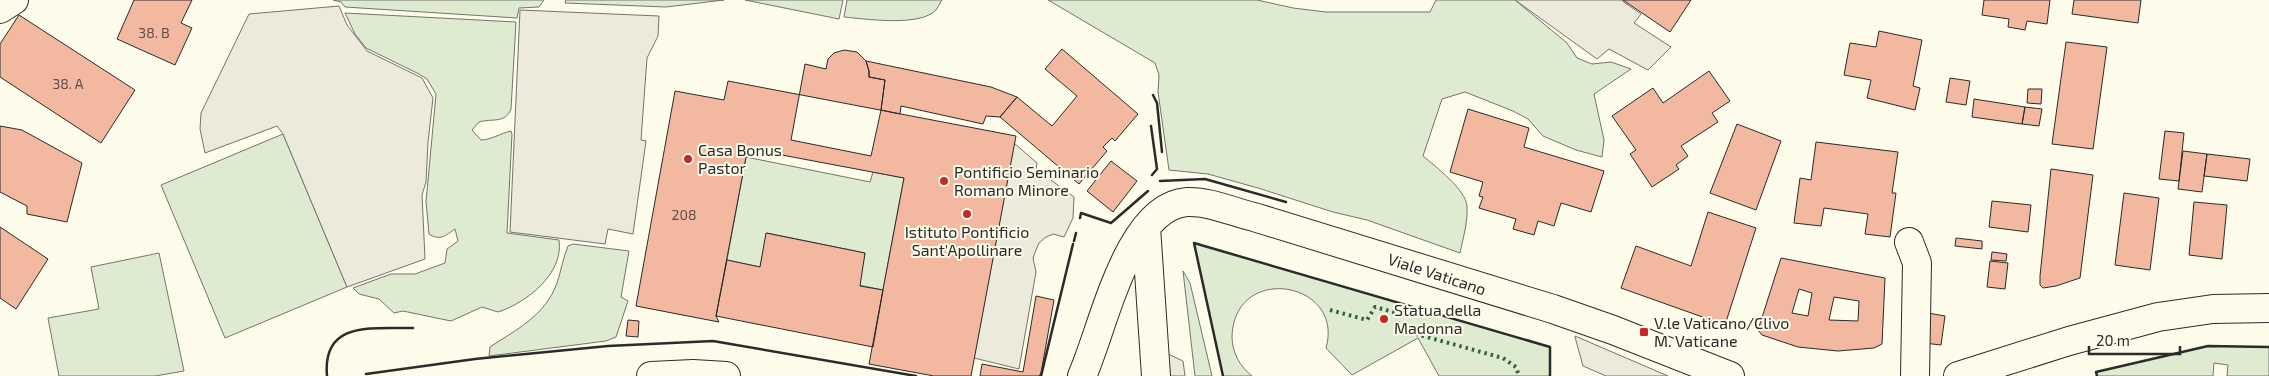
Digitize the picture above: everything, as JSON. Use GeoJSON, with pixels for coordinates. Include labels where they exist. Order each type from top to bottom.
{"type":"FeatureCollection","features":[{"type":"Feature","properties":{"kind":"street"},"geometry":{"type":"LineString","coordinates":[[0,9],[14,0]]}},
{"type":"Feature","properties":{"kind":"street","name":"Viale Vaticano"},"geometry":{"type":"LineString","coordinates":[[1082,376],[1126,258],[1146,228],[1157,216],[1174,204],[1189,202],[1207,204],[1553,309],[1730,376]]}},
{"type":"Feature","properties":{"kind":"street"},"geometry":{"type":"LineString","coordinates":[[1146,228],[1156,376]]}},
{"type":"Feature","properties":{"kind":"street"},"geometry":{"type":"LineString","coordinates":[[1909,242],[1917,263],[1915,376]]}},
{"type":"Feature","properties":{"kind":"street"},"geometry":{"type":"LineString","coordinates":[[1958,376],[2069,341],[2158,317],[2214,309],[2269,308]]}},
{"type":"Feature","properties":{"kind":"street","name":"Viale Vaticano"},"geometry":{"type":"LineString","coordinates":[[1094,347],[1094,376]]}},
{"type":"Feature","properties":{"kind":"street"},"geometry":{"type":"LineString","coordinates":[[651,376],[693,374],[726,376]]}},
{"type":"Feature","properties":{"kind":"green space"},"geometry":{"type":"Polygon","coordinates":[[[333,0],[544,0],[539,7],[519,8],[517,18],[345,7],[341,2],[333,0]]]}},
{"type":"Feature","properties":{"kind":"green space"},"geometry":{"type":"Polygon","coordinates":[[[566,0],[724,0],[666,7],[565,3],[566,0]]]}},
{"type":"Feature","properties":{"kind":"green space"},"geometry":{"type":"Polygon","coordinates":[[[745,0],[843,0],[839,19],[745,0]]]}},
{"type":"Feature","properties":{"kind":"green space"},"geometry":{"type":"Polygon","coordinates":[[[847,0],[942,0],[936,10],[928,15],[918,19],[892,21],[844,17],[847,0]]]}},
{"type":"Feature","properties":{"kind":"green space"},"geometry":{"type":"Polygon","coordinates":[[[1048,0],[1257,0],[1293,8],[1326,12],[1430,12],[1436,0],[1515,0],[1567,43],[1577,58],[1592,64],[1611,62],[1631,69],[1594,94],[1604,140],[1602,157],[1576,150],[1543,136],[1528,119],[1465,92],[1442,99],[1423,156],[1456,186],[1465,200],[1467,218],[1460,253],[1367,220],[1333,212],[1258,188],[1208,174],[1169,170],[1158,92],[1159,75],[1155,63],[1048,0]]]}},
{"type":"Feature","properties":{"kind":"green space"},"geometry":{"type":"Polygon","coordinates":[[[345,13],[516,22],[511,109],[502,119],[479,122],[472,130],[481,140],[511,131],[507,233],[559,240],[556,264],[541,285],[520,302],[498,312],[482,307],[451,321],[403,311],[394,313],[379,299],[359,294],[353,288],[391,274],[415,274],[445,263],[447,249],[458,241],[455,229],[445,236],[436,237],[429,234],[426,202],[436,94],[427,79],[366,48],[355,34],[345,13]]]}},
{"type":"Feature","properties":{"kind":"green space"},"geometry":{"type":"Polygon","coordinates":[[[283,134],[347,287],[225,338],[161,185],[283,134]]]}},
{"type":"Feature","properties":{"kind":"green space"},"geometry":{"type":"Polygon","coordinates":[[[746,157],[870,182],[873,172],[904,178],[883,290],[859,285],[865,253],[767,233],[760,267],[727,260],[746,157]]]}},
{"type":"Feature","properties":{"kind":"green space"},"geometry":{"type":"Polygon","coordinates":[[[1194,243],[1550,347],[1550,376],[1439,376],[1418,338],[1352,375],[1326,348],[1327,325],[1320,307],[1305,295],[1287,289],[1268,290],[1250,298],[1237,313],[1232,337],[1233,348],[1240,364],[1252,376],[1223,376],[1194,243]]]}},
{"type":"Feature","properties":{"kind":"green space"},"geometry":{"type":"Polygon","coordinates":[[[573,244],[629,251],[621,297],[628,301],[616,337],[606,341],[489,356],[490,347],[529,321],[545,304],[557,283],[568,246],[573,244]]]}},
{"type":"Feature","properties":{"kind":"green space"},"geometry":{"type":"Polygon","coordinates":[[[159,253],[184,371],[155,376],[59,376],[48,318],[99,309],[91,267],[159,253]]]}},
{"type":"Feature","properties":{"kind":"green space"},"geometry":{"type":"Polygon","coordinates":[[[1183,271],[1190,283],[1212,376],[1195,376],[1183,271]]]}},
{"type":"Feature","properties":{"kind":"green space"},"geometry":{"type":"Polygon","coordinates":[[[2208,346],[2269,347],[2269,376],[2227,376],[2228,365],[2214,363],[2213,376],[2097,376],[2096,372],[2208,346]]]}},
{"type":"Feature","properties":{"kind":"shaded area"},"geometry":{"type":"Polygon","coordinates":[[[1515,0],[1621,0],[1641,14],[1634,23],[1671,47],[1648,70],[1609,49],[1597,59],[1515,0]]]}},
{"type":"Feature","properties":{"kind":"shaded area"},"geometry":{"type":"Polygon","coordinates":[[[339,6],[347,25],[367,51],[422,78],[433,98],[426,182],[422,195],[425,259],[347,287],[283,134],[277,126],[205,153],[200,129],[201,113],[249,14],[339,6]]]}},
{"type":"Feature","properties":{"kind":"shaded area"},"geometry":{"type":"Polygon","coordinates":[[[520,10],[659,16],[658,36],[647,58],[641,140],[646,141],[633,234],[608,229],[605,244],[510,232],[520,10]]]}},
{"type":"Feature","properties":{"kind":"shaded area"},"geometry":{"type":"Polygon","coordinates":[[[1014,143],[1037,163],[1036,169],[1074,197],[1073,218],[1064,237],[1053,234],[1046,237],[1039,243],[1033,258],[1036,272],[1019,369],[974,358],[1014,143]]]}},
{"type":"Feature","properties":{"kind":"shaded area"},"geometry":{"type":"Polygon","coordinates":[[[1575,336],[1668,376],[1606,376],[1583,366],[1575,336]]]}},
{"type":"Feature","properties":{"kind":"shaded area"},"geometry":{"type":"Polygon","coordinates":[[[1164,352],[1183,361],[1185,376],[1166,376],[1164,352]]]}},
{"type":"Feature","properties":{"kind":"building"},"geometry":{"type":"Polygon","coordinates":[[[134,0],[192,0],[181,23],[192,28],[175,65],[117,39],[134,0]]]}},
{"type":"Feature","properties":{"kind":"building"},"geometry":{"type":"Polygon","coordinates":[[[1623,0],[1691,0],[1670,32],[1623,0]]]}},
{"type":"Feature","properties":{"kind":"building"},"geometry":{"type":"Polygon","coordinates":[[[1984,0],[2050,0],[2047,24],[2027,21],[2025,30],[2008,27],[2009,19],[1982,15],[1984,0]]]}},
{"type":"Feature","properties":{"kind":"building"},"geometry":{"type":"Polygon","coordinates":[[[2074,0],[2141,0],[2138,23],[2072,14],[2074,0]]]}},
{"type":"Feature","properties":{"kind":"building"},"geometry":{"type":"Polygon","coordinates":[[[19,15],[135,90],[101,143],[0,77],[0,44],[19,15]]]}},
{"type":"Feature","properties":{"kind":"building"},"geometry":{"type":"Polygon","coordinates":[[[1879,31],[1922,40],[1913,86],[1920,88],[1915,110],[1867,98],[1871,80],[1844,75],[1850,43],[1876,47],[1879,31]]]}},
{"type":"Feature","properties":{"kind":"building"},"geometry":{"type":"Polygon","coordinates":[[[2066,42],[2107,47],[2093,149],[2052,144],[2066,42]]]}},
{"type":"Feature","properties":{"kind":"building"},"geometry":{"type":"Polygon","coordinates":[[[1062,49],[1138,114],[1115,141],[1112,138],[1103,147],[1107,151],[1079,184],[1000,117],[1017,97],[1052,126],[1077,96],[1045,69],[1062,49]]]}},
{"type":"Feature","properties":{"kind":"building"},"geometry":{"type":"Polygon","coordinates":[[[844,50],[857,52],[866,61],[869,77],[885,80],[881,110],[871,156],[791,140],[805,64],[826,69],[828,59],[834,53],[844,50]]]}},
{"type":"Feature","properties":{"kind":"building"},"geometry":{"type":"Polygon","coordinates":[[[866,61],[991,87],[1017,97],[1000,117],[986,116],[983,124],[901,106],[900,114],[881,110],[885,80],[869,77],[866,61]]]}},
{"type":"Feature","properties":{"kind":"building"},"geometry":{"type":"Polygon","coordinates":[[[1709,71],[1730,101],[1712,113],[1718,122],[1681,146],[1688,156],[1676,165],[1679,169],[1652,187],[1630,154],[1636,150],[1612,116],[1653,88],[1663,103],[1709,71]]]}},
{"type":"Feature","properties":{"kind":"building"},"geometry":{"type":"Polygon","coordinates":[[[1950,78],[1970,81],[1966,105],[1946,102],[1950,78]]]}},
{"type":"Feature","properties":{"kind":"building"},"geometry":{"type":"Polygon","coordinates":[[[728,81],[1016,136],[971,376],[934,376],[869,364],[904,178],[750,149],[746,157],[716,316],[719,322],[636,306],[675,91],[724,100],[728,81]]]}},
{"type":"Feature","properties":{"kind":"building"},"geometry":{"type":"Polygon","coordinates":[[[2028,89],[2042,89],[2041,104],[2027,103],[2028,89]]]}},
{"type":"Feature","properties":{"kind":"building"},"geometry":{"type":"Polygon","coordinates":[[[1974,99],[2025,107],[2022,124],[1972,117],[1974,99]]]}},
{"type":"Feature","properties":{"kind":"building"},"geometry":{"type":"Polygon","coordinates":[[[2025,107],[2042,109],[2039,126],[2022,124],[2025,107]]]}},
{"type":"Feature","properties":{"kind":"building"},"geometry":{"type":"Polygon","coordinates":[[[1468,109],[1529,128],[1524,147],[1604,171],[1591,212],[1561,203],[1554,226],[1538,221],[1534,235],[1513,229],[1516,219],[1479,208],[1483,197],[1479,196],[1483,182],[1450,172],[1468,109]]]}},
{"type":"Feature","properties":{"kind":"building"},"geometry":{"type":"Polygon","coordinates":[[[1737,124],[1781,141],[1756,210],[1710,193],[1737,124]]]}},
{"type":"Feature","properties":{"kind":"building"},"geometry":{"type":"Polygon","coordinates":[[[0,126],[22,130],[82,163],[67,222],[27,214],[27,206],[0,192],[0,126]]]}},
{"type":"Feature","properties":{"kind":"building"},"geometry":{"type":"Polygon","coordinates":[[[2165,131],[2184,133],[2179,181],[2159,179],[2165,131]]]}},
{"type":"Feature","properties":{"kind":"building"},"geometry":{"type":"Polygon","coordinates":[[[1816,142],[1898,152],[1892,193],[1896,193],[1890,237],[1865,234],[1868,214],[1824,208],[1821,226],[1794,223],[1800,178],[1811,180],[1816,142]]]}},
{"type":"Feature","properties":{"kind":"building"},"geometry":{"type":"Polygon","coordinates":[[[2183,151],[2207,154],[2202,192],[2178,189],[2183,151]]]}},
{"type":"Feature","properties":{"kind":"building"},"geometry":{"type":"Polygon","coordinates":[[[2207,154],[2250,159],[2247,181],[2204,176],[2207,154]]]}},
{"type":"Feature","properties":{"kind":"building"},"geometry":{"type":"Polygon","coordinates":[[[1111,161],[1137,181],[1113,212],[1087,191],[1111,161]]]}},
{"type":"Feature","properties":{"kind":"building"},"geometry":{"type":"Polygon","coordinates":[[[2051,169],[2093,175],[2080,278],[2043,288],[2040,285],[2040,276],[2051,169]]]}},
{"type":"Feature","properties":{"kind":"building"},"geometry":{"type":"Polygon","coordinates":[[[2124,193],[2159,198],[2150,270],[2115,265],[2124,193]]]}},
{"type":"Feature","properties":{"kind":"building"},"geometry":{"type":"Polygon","coordinates":[[[1992,201],[2031,205],[2028,232],[1989,227],[1992,201]]]}},
{"type":"Feature","properties":{"kind":"building"},"geometry":{"type":"Polygon","coordinates":[[[2194,202],[2227,205],[2222,259],[2189,255],[2194,202]]]}},
{"type":"Feature","properties":{"kind":"building"},"geometry":{"type":"Polygon","coordinates":[[[1708,212],[1756,228],[1725,325],[1621,288],[1636,246],[1691,266],[1708,212]]]}},
{"type":"Feature","properties":{"kind":"building"},"geometry":{"type":"Polygon","coordinates":[[[0,227],[48,259],[16,309],[0,298],[0,227]]]}},
{"type":"Feature","properties":{"kind":"building"},"geometry":{"type":"Polygon","coordinates":[[[766,233],[865,253],[860,286],[883,290],[873,347],[716,316],[727,260],[760,267],[766,233]]]}},
{"type":"Feature","properties":{"kind":"building"},"geometry":{"type":"Polygon","coordinates":[[[1956,238],[1982,241],[1982,249],[1955,246],[1956,238]]]}},
{"type":"Feature","properties":{"kind":"building"},"geometry":{"type":"Polygon","coordinates":[[[1992,252],[2007,254],[2006,261],[1991,260],[1992,252]]]}},
{"type":"Feature","properties":{"kind":"building"},"geometry":{"type":"Polygon","coordinates":[[[1781,258],[1885,278],[1882,344],[1874,348],[1838,351],[1798,347],[1762,335],[1758,330],[1781,258]],[[1799,289],[1792,313],[1808,316],[1812,293],[1799,289]],[[1834,297],[1829,320],[1858,321],[1859,301],[1834,297]]]}},
{"type":"Feature","properties":{"kind":"building"},"geometry":{"type":"Polygon","coordinates":[[[1990,261],[2008,263],[2005,289],[1987,287],[1990,261]]]}},
{"type":"Feature","properties":{"kind":"building"},"geometry":{"type":"Polygon","coordinates":[[[1036,296],[1054,300],[1039,376],[980,376],[982,364],[1023,372],[1036,296]]]}},
{"type":"Feature","properties":{"kind":"building"},"geometry":{"type":"Polygon","coordinates":[[[1928,313],[1945,316],[1941,345],[1924,343],[1928,313]]]}},
{"type":"Feature","properties":{"kind":"building"},"geometry":{"type":"Polygon","coordinates":[[[628,320],[639,321],[638,337],[626,336],[628,320]]]}},
{"type":"Feature","properties":{"kind":"hedge"},"geometry":{"type":"LineString","coordinates":[[1330,310],[1367,320],[1375,307],[1397,313],[1398,329],[1503,358],[1516,367],[1519,376]]}},
{"type":"Feature","properties":{"kind":"wall"},"geometry":{"type":"LineString","coordinates":[[1153,95],[1157,103],[1162,152]]}},
{"type":"Feature","properties":{"kind":"wall"},"geometry":{"type":"LineString","coordinates":[[1151,126],[1157,169],[1152,175]]}},
{"type":"Feature","properties":{"kind":"wall"},"geometry":{"type":"LineString","coordinates":[[1160,181],[1205,179],[1286,202]]}},
{"type":"Feature","properties":{"kind":"wall"},"geometry":{"type":"LineString","coordinates":[[1080,218],[1081,213],[1111,223],[1148,191]]}},
{"type":"Feature","properties":{"kind":"wall"},"geometry":{"type":"LineString","coordinates":[[1074,241],[1076,233]]}},
{"type":"Feature","properties":{"kind":"wall"},"geometry":{"type":"LineString","coordinates":[[1223,376],[1194,243],[1550,347],[1550,376]]}},
{"type":"Feature","properties":{"kind":"wall"},"geometry":{"type":"LineString","coordinates":[[1041,376],[1073,244]]}},
{"type":"Feature","properties":{"kind":"wall"},"geometry":{"type":"LineString","coordinates":[[327,376],[328,358],[333,345],[341,336],[353,331],[367,329],[413,328]]}},
{"type":"Feature","properties":{"kind":"wall"},"geometry":{"type":"LineString","coordinates":[[366,374],[475,359],[608,346],[713,341],[916,376]]}},
{"type":"Feature","properties":{"kind":"wall"},"geometry":{"type":"LineString","coordinates":[[2097,376],[2096,372],[2208,346],[2269,347]]}},
{"type":"Feature","properties":{"kind":"place","name":"Casa Bonus Pastor"},"geometry":{"type":"Point","coordinates":[688,159]}},
{"type":"Feature","properties":{"kind":"place","name":"Pontificio Seminario Romano Minore"},"geometry":{"type":"Point","coordinates":[944,181]}},
{"type":"Feature","properties":{"kind":"place","name":"Istituto Pontificio Sant'Apollinare"},"geometry":{"type":"Point","coordinates":[967,214]}},
{"type":"Feature","properties":{"kind":"place","name":"Statua della Madonna"},"geometry":{"type":"Point","coordinates":[1384,319]}},
{"type":"Feature","properties":{"kind":"place","name":"V.le Vaticano/Clivo M. Vaticane"},"geometry":{"type":"Point","coordinates":[1644,332]}}]}
